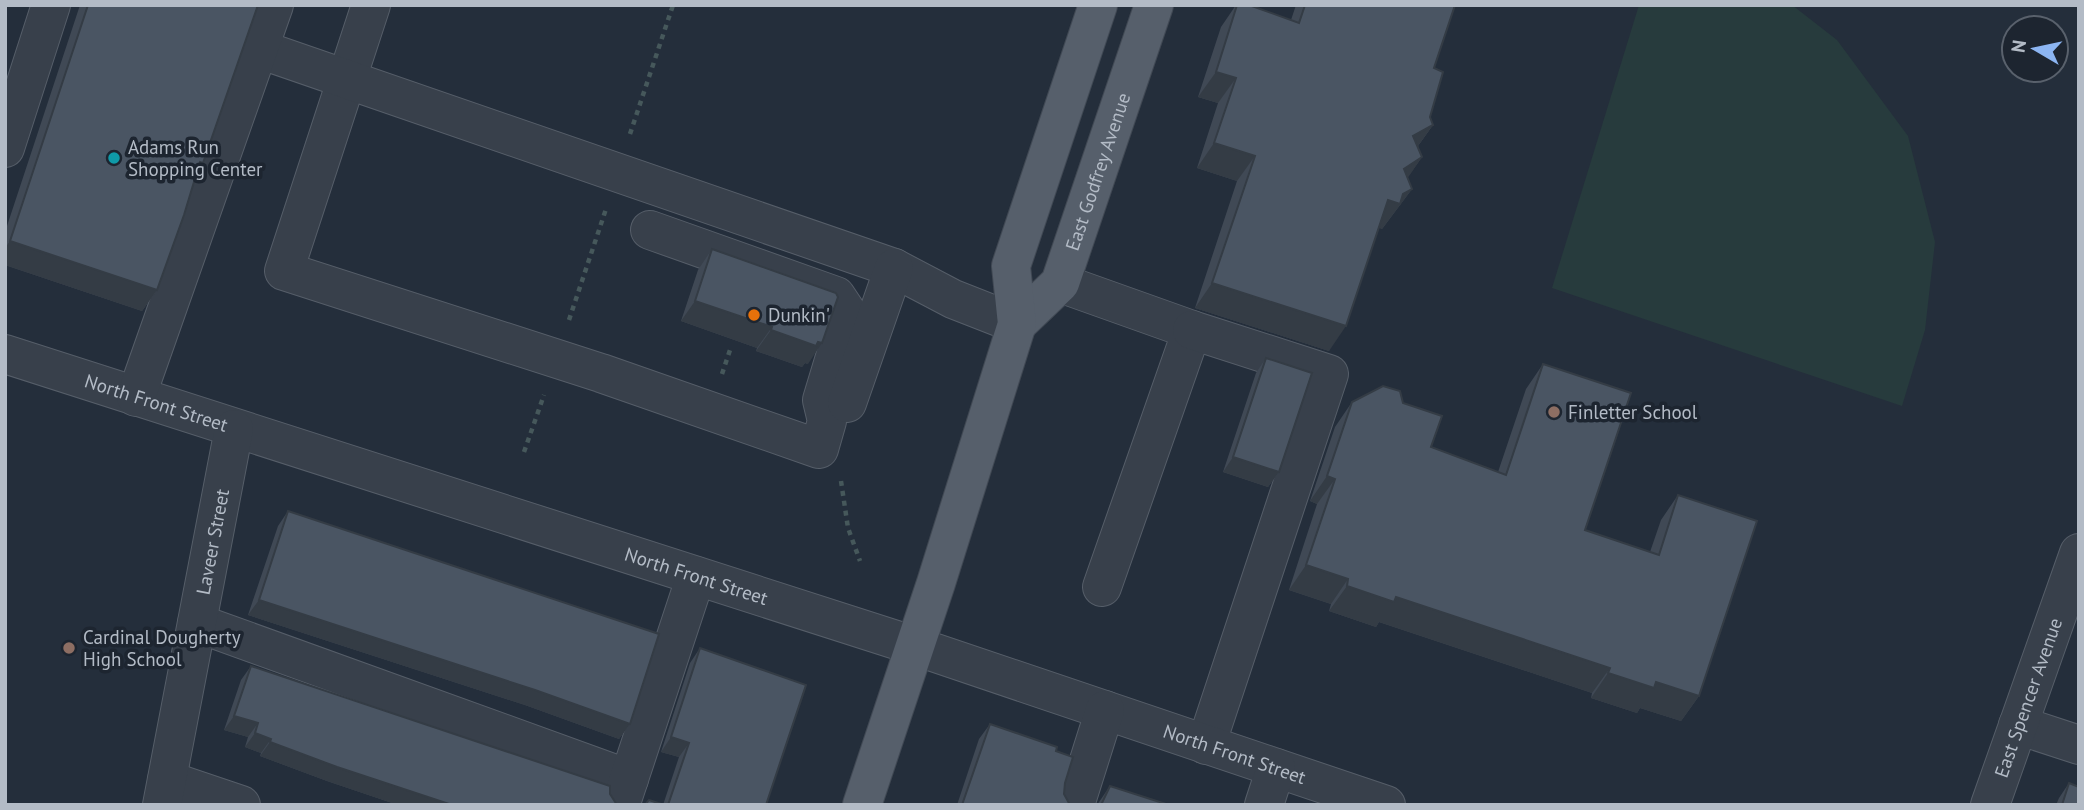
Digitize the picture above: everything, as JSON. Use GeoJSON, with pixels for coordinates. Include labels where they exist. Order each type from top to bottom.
{"type":"FeatureCollection","features":[{"type":"Feature","properties":{"kind":"main road","name":"East Godfrey Avenue"},"geometry":{"type":"LineString","coordinates":[[862,805],[1017,324],[1011,266],[1098,5]]}},
{"type":"Feature","properties":{"kind":"main road","name":"East Godfrey Avenue"},"geometry":{"type":"LineString","coordinates":[[1017,324],[1060,283],[1154,5]]}},
{"type":"Feature","properties":{"kind":"street"},"geometry":{"type":"LineString","coordinates":[[5,149],[51,5]]}},
{"type":"Feature","properties":{"kind":"street"},"geometry":{"type":"LineString","coordinates":[[136,397],[274,5]]}},
{"type":"Feature","properties":{"kind":"street"},"geometry":{"type":"LineString","coordinates":[[371,5],[285,271],[556,359],[819,449],[827,421],[822,400],[848,314],[836,296],[650,230]]}},
{"type":"Feature","properties":{"kind":"street"},"geometry":{"type":"LineString","coordinates":[[259,49],[894,268],[953,299],[1017,324]]}},
{"type":"Feature","properties":{"kind":"street"},"geometry":{"type":"LineString","coordinates":[[827,421],[847,402],[894,268]]}},
{"type":"Feature","properties":{"kind":"street"},"geometry":{"type":"LineString","coordinates":[[1060,283],[1192,330],[1329,374],[1206,745]]}},
{"type":"Feature","properties":{"kind":"street"},"geometry":{"type":"LineString","coordinates":[[1102,587],[1192,330]]}},
{"type":"Feature","properties":{"kind":"street","name":"North Front Street"},"geometry":{"type":"LineString","coordinates":[[5,354],[915,646],[1386,805]]}},
{"type":"Feature","properties":{"kind":"street","name":"Laveer Street"},"geometry":{"type":"LineString","coordinates":[[165,792],[234,429]]}},
{"type":"Feature","properties":{"kind":"street","name":"East Spencer Avenue"},"geometry":{"type":"LineString","coordinates":[[1990,805],[2079,553]]}},
{"type":"Feature","properties":{"kind":"street"},"geometry":{"type":"LineString","coordinates":[[197,623],[624,792],[696,576]]}},
{"type":"Feature","properties":{"kind":"street"},"geometry":{"type":"LineString","coordinates":[[1074,805],[1105,710]]}},
{"type":"Feature","properties":{"kind":"street"},"geometry":{"type":"LineString","coordinates":[[2018,725],[2079,745]]}},
{"type":"Feature","properties":{"kind":"street"},"geometry":{"type":"LineString","coordinates":[[1264,805],[1276,768]]}},
{"type":"Feature","properties":{"kind":"street"},"geometry":{"type":"LineString","coordinates":[[165,792],[241,805]]}},
{"type":"Feature","properties":{"kind":"path"},"geometry":{"type":"LineString","coordinates":[[630,132],[673,5]]}},
{"type":"Feature","properties":{"kind":"path"},"geometry":{"type":"LineString","coordinates":[[524,452],[617,173]]}},
{"type":"Feature","properties":{"kind":"path"},"geometry":{"type":"LineString","coordinates":[[841,477],[848,528],[860,562]]}},
{"type":"Feature","properties":{"kind":"green space"},"geometry":{"type":"Polygon","coordinates":[[[1639,5],[1792,5],[1837,40],[1908,136],[1935,242],[1925,330],[1902,406],[1552,288],[1639,5]]]}},
{"type":"Feature","properties":{"kind":"building","name":"Adams Run Shopping Center"},"geometry":{"type":"Polygon","coordinates":[[[88,5],[258,5],[203,163],[200,162],[157,290],[10,241],[88,5]]]}},
{"type":"Feature","properties":{"kind":"building"},"geometry":{"type":"Polygon","coordinates":[[[1237,5],[1249,5],[1299,23],[1305,5],[1455,5],[1434,68],[1443,72],[1430,117],[1433,125],[1413,136],[1422,157],[1404,169],[1412,189],[1403,194],[1400,204],[1388,200],[1346,326],[1212,283],[1255,156],[1214,143],[1236,78],[1216,72],[1237,5]]]}},
{"type":"Feature","properties":{"kind":"building"},"geometry":{"type":"Polygon","coordinates":[[[712,249],[836,293],[838,297],[822,343],[818,342],[816,346],[771,330],[772,327],[695,301],[712,249]]]}},
{"type":"Feature","properties":{"kind":"building"},"geometry":{"type":"Polygon","coordinates":[[[1266,358],[1312,373],[1279,472],[1233,457],[1266,358]]]}},
{"type":"Feature","properties":{"kind":"building"},"geometry":{"type":"Polygon","coordinates":[[[1543,364],[1631,393],[1585,530],[1659,555],[1678,495],[1757,521],[1699,696],[1656,682],[1654,688],[1608,673],[1610,668],[1396,597],[1394,602],[1347,586],[1348,579],[1306,565],[1335,479],[1327,476],[1352,402],[1383,386],[1400,391],[1403,403],[1442,416],[1431,447],[1506,475],[1543,364]]]}},
{"type":"Feature","properties":{"kind":"building"},"geometry":{"type":"Polygon","coordinates":[[[288,511],[659,634],[630,724],[535,690],[259,600],[288,511]]]}},
{"type":"Feature","properties":{"kind":"building"},"geometry":{"type":"Polygon","coordinates":[[[700,648],[806,685],[766,805],[668,805],[689,743],[671,737],[700,648]]]}},
{"type":"Feature","properties":{"kind":"building"},"geometry":{"type":"Polygon","coordinates":[[[251,666],[610,786],[610,794],[617,805],[452,805],[270,742],[271,739],[255,733],[258,723],[234,716],[251,666]]]}},
{"type":"Feature","properties":{"kind":"building"},"geometry":{"type":"Polygon","coordinates":[[[990,724],[1057,747],[1056,751],[1073,757],[1064,794],[1070,805],[962,805],[990,724]]]}},
{"type":"Feature","properties":{"kind":"building"},"geometry":{"type":"Polygon","coordinates":[[[2069,783],[2079,787],[2079,805],[2062,805],[2069,783]]]}},
{"type":"Feature","properties":{"kind":"building"},"geometry":{"type":"Polygon","coordinates":[[[1110,786],[1169,805],[1101,805],[1110,786]]]}},
{"type":"Feature","properties":{"kind":"building"},"geometry":{"type":"Polygon","coordinates":[[[649,800],[664,805],[645,805],[649,800]]]}},
{"type":"Feature","properties":{"kind":"place","name":"Adams Run Shopping Center"},"geometry":{"type":"Point","coordinates":[114,158]}},
{"type":"Feature","properties":{"kind":"place","name":"Dunkin'"},"geometry":{"type":"Point","coordinates":[754,315]}},
{"type":"Feature","properties":{"kind":"place","name":"Finletter School"},"geometry":{"type":"Point","coordinates":[1554,412]}},
{"type":"Feature","properties":{"kind":"place","name":"Cardinal Dougherty High School"},"geometry":{"type":"Point","coordinates":[69,648]}}]}
